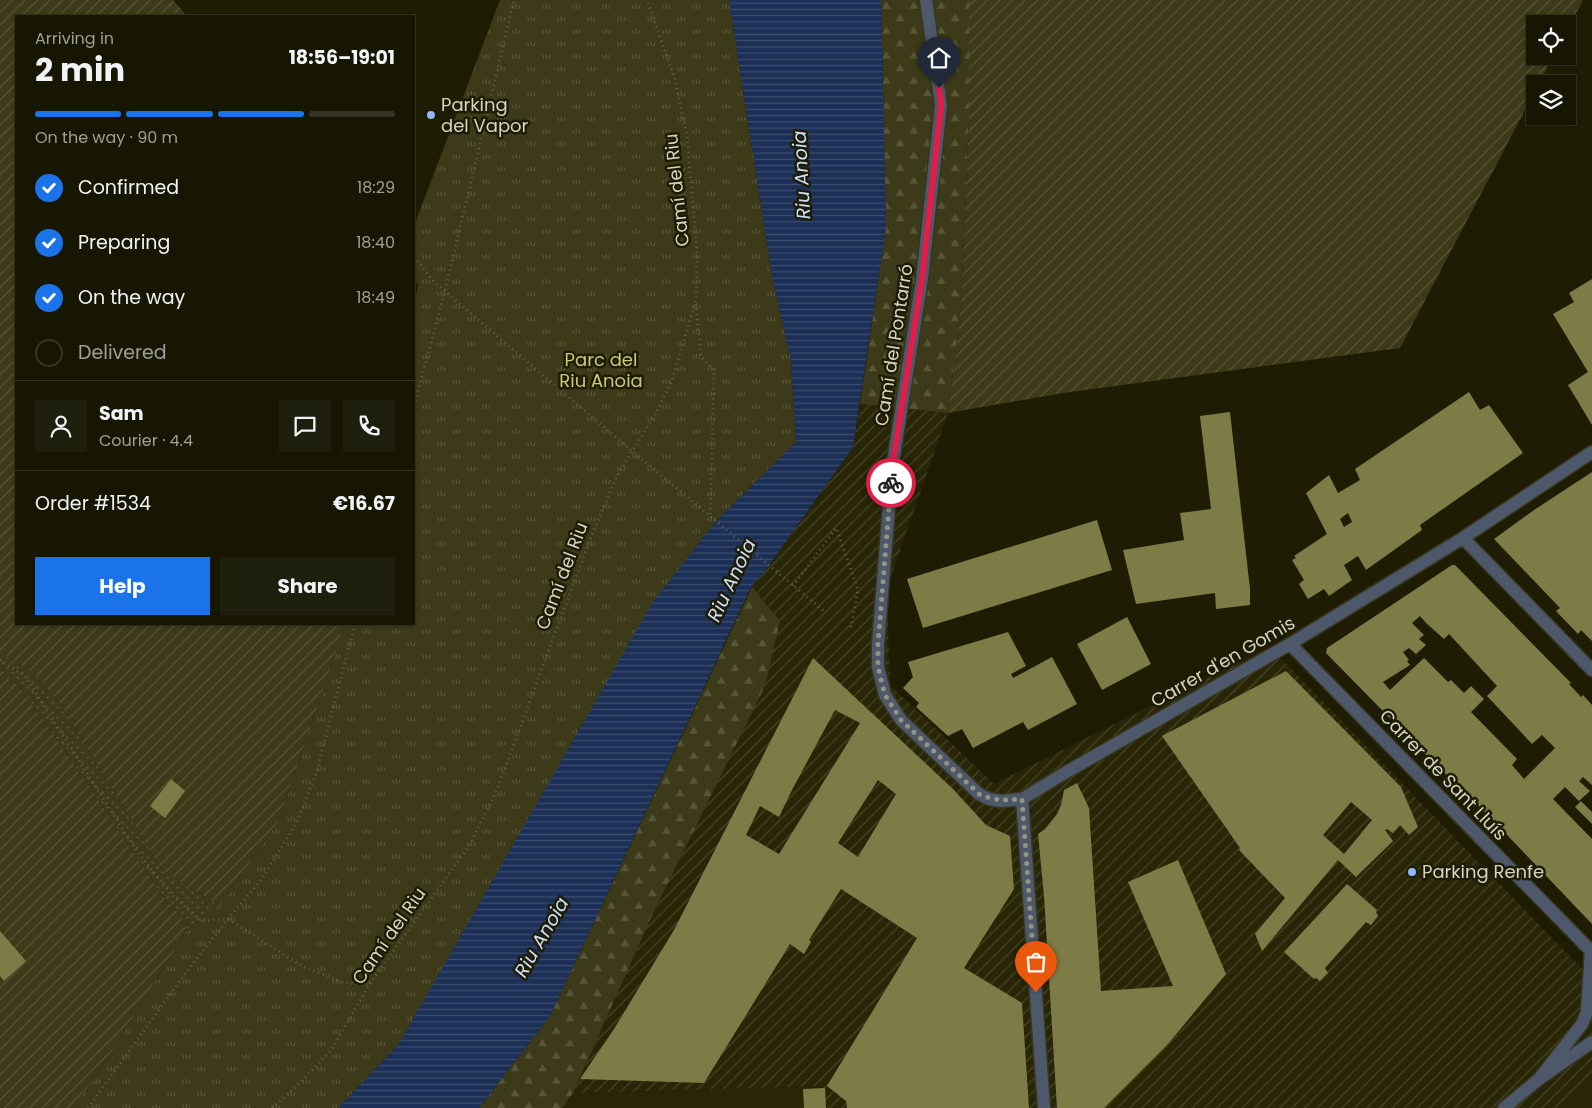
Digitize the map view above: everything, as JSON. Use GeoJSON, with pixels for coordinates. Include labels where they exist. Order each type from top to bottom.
{"type":"FeatureCollection","features":[{"type":"Feature","properties":{"kind":"street","name":"Camí del Pontarró"},"geometry":{"type":"LineString","coordinates":[[885,695],[878,667],[878,644],[892,468],[922,279],[941,105],[926,0]]}},
{"type":"Feature","properties":{"kind":"street","name":"Carrer d'en Gomis"},"geometry":{"type":"LineString","coordinates":[[885,695],[901,720],[979,794],[989,799],[1001,801],[1022,799],[1290,644],[1463,538],[1592,452]]}},
{"type":"Feature","properties":{"kind":"street"},"geometry":{"type":"LineString","coordinates":[[1463,538],[1592,670]]}},
{"type":"Feature","properties":{"kind":"street","name":"Carrer de Sant Lluís"},"geometry":{"type":"LineString","coordinates":[[1290,644],[1591,951]]}},
{"type":"Feature","properties":{"kind":"street"},"geometry":{"type":"LineString","coordinates":[[1022,799],[1044,1108]]}},
{"type":"Feature","properties":{"kind":"street"},"geometry":{"type":"LineString","coordinates":[[1539,1079],[1582,1024],[1587,1012],[1591,951]]}},
{"type":"Feature","properties":{"kind":"street"},"geometry":{"type":"LineString","coordinates":[[1504,1108],[1539,1079],[1592,1042]]}},
{"type":"Feature","properties":{"kind":"path"},"geometry":{"type":"LineString","coordinates":[[415,402],[445,291],[514,0]]}},
{"type":"Feature","properties":{"kind":"path","name":"Camí del Riu"},"geometry":{"type":"LineString","coordinates":[[272,1108],[294,1089],[332,1049],[369,985],[469,846],[496,792],[591,537],[617,476],[655,414],[672,380],[696,301],[697,252],[687,136],[675,79],[647,0]]}},
{"type":"Feature","properties":{"kind":"path"},"geometry":{"type":"LineString","coordinates":[[415,259],[434,282],[825,612]]}},
{"type":"Feature","properties":{"kind":"path"},"geometry":{"type":"LineString","coordinates":[[696,301],[701,357],[714,370],[710,516]]}},
{"type":"Feature","properties":{"kind":"path"},"geometry":{"type":"LineString","coordinates":[[793,586],[836,528],[858,589],[851,628]]}},
{"type":"Feature","properties":{"kind":"path"},"geometry":{"type":"LineString","coordinates":[[88,1108],[187,971],[262,879],[296,824],[316,774],[354,625]]}},
{"type":"Feature","properties":{"kind":"path"},"geometry":{"type":"LineString","coordinates":[[0,660],[25,676],[136,850],[170,893],[201,921],[228,919],[302,966],[342,982],[369,985]]}},
{"type":"Feature","properties":{"kind":"shaded area"},"geometry":{"type":"Polygon","coordinates":[[[860,404],[948,413],[887,588],[890,685],[994,784],[1270,647],[1592,979],[1592,1082],[1562,1108],[824,1108],[822,1086],[573,1093],[780,621],[752,587],[853,447],[860,404]]]}},
{"type":"Feature","properties":{"kind":"shaded area"},"geometry":{"type":"Polygon","coordinates":[[[1592,1082],[1592,1108],[1562,1108],[1592,1082]]]}},
{"type":"Feature","properties":{"kind":"shaded area"},"geometry":{"type":"Polygon","coordinates":[[[822,1086],[824,1108],[562,1108],[573,1093],[822,1086]]]}},
{"type":"Feature","properties":{"kind":"green space"},"geometry":{"type":"Polygon","coordinates":[[[0,0],[173,0],[186,15],[15,15],[15,625],[343,625],[337,649],[278,822],[220,906],[162,870],[61,705],[36,676],[0,651],[0,0]]]}},
{"type":"Feature","properties":{"kind":"green space","name":"Parc del Riu Anoia"},"geometry":{"type":"Polygon","coordinates":[[[500,0],[729,0],[773,282],[791,360],[796,442],[716,521],[398,1045],[338,1108],[72,1108],[96,1077],[187,930],[220,906],[278,822],[337,649],[343,625],[415,625],[415,301],[418,285],[415,280],[415,223],[500,0]]]}},
{"type":"Feature","properties":{"kind":"green space"},"geometry":{"type":"Polygon","coordinates":[[[881,0],[969,0],[969,116],[961,307],[948,413],[860,404],[886,227],[881,0]]]}},
{"type":"Feature","properties":{"kind":"green space"},"geometry":{"type":"Polygon","coordinates":[[[969,0],[1583,0],[1575,15],[1526,15],[1526,65],[1548,65],[1544,75],[1526,75],[1526,108],[1400,348],[1063,393],[948,413],[961,307],[969,116],[969,0]]]}},
{"type":"Feature","properties":{"kind":"green space"},"geometry":{"type":"Polygon","coordinates":[[[752,587],[780,621],[765,686],[655,909],[573,1093],[562,1108],[479,1108],[550,1016],[752,587]]]}},
{"type":"Feature","properties":{"kind":"green space"},"geometry":{"type":"Polygon","coordinates":[[[0,651],[36,676],[61,705],[162,870],[220,906],[187,930],[180,915],[161,894],[86,781],[19,686],[0,672],[0,651]]]}},
{"type":"Feature","properties":{"kind":"green space"},"geometry":{"type":"Polygon","coordinates":[[[0,672],[19,686],[86,781],[161,894],[180,915],[187,930],[96,1077],[72,1108],[0,1108],[0,672]]]}},
{"type":"Feature","properties":{"kind":"water","name":"Riu Anoia"},"geometry":{"type":"Polygon","coordinates":[[[729,0],[881,0],[886,227],[853,447],[765,571],[751,587],[550,1016],[479,1108],[338,1108],[398,1045],[652,603],[716,521],[796,442],[791,360],[773,282],[729,0]]]}},
{"type":"Feature","properties":{"kind":"building"},"geometry":{"type":"Polygon","coordinates":[[[1592,279],[1592,425],[1568,385],[1588,372],[1553,314],[1574,302],[1569,293],[1592,279]]]}},
{"type":"Feature","properties":{"kind":"building"},"geometry":{"type":"Polygon","coordinates":[[[1469,392],[1480,410],[1489,405],[1523,453],[1420,525],[1422,530],[1366,570],[1358,556],[1344,565],[1352,580],[1329,596],[1324,589],[1308,599],[1299,584],[1304,580],[1292,560],[1296,558],[1294,556],[1327,534],[1306,493],[1329,475],[1338,493],[1360,480],[1355,469],[1469,392]],[[1348,513],[1340,519],[1344,527],[1352,522],[1348,513]]]}},
{"type":"Feature","properties":{"kind":"building"},"geometry":{"type":"Polygon","coordinates":[[[1230,412],[1250,589],[1250,605],[1216,609],[1215,593],[1136,604],[1123,550],[1184,540],[1180,513],[1211,509],[1200,416],[1230,412]]]}},
{"type":"Feature","properties":{"kind":"building"},"geometry":{"type":"Polygon","coordinates":[[[1592,472],[1592,641],[1581,630],[1578,634],[1556,611],[1560,608],[1494,539],[1592,472]]]}},
{"type":"Feature","properties":{"kind":"building"},"geometry":{"type":"Polygon","coordinates":[[[1097,520],[1112,570],[923,628],[907,579],[1097,520]]]}},
{"type":"Feature","properties":{"kind":"building"},"geometry":{"type":"Polygon","coordinates":[[[1452,565],[1455,565],[1571,683],[1569,684],[1581,697],[1583,695],[1592,705],[1592,785],[1583,777],[1579,781],[1590,791],[1579,801],[1565,787],[1553,799],[1592,839],[1592,924],[1488,815],[1326,653],[1327,648],[1452,565]],[[1420,616],[1412,623],[1424,635],[1419,639],[1426,645],[1416,654],[1409,648],[1403,652],[1410,665],[1383,682],[1390,690],[1424,658],[1448,682],[1451,680],[1464,693],[1471,686],[1484,699],[1471,712],[1517,759],[1512,765],[1524,779],[1555,748],[1542,735],[1532,744],[1487,696],[1497,686],[1449,634],[1444,639],[1420,616]]]}},
{"type":"Feature","properties":{"kind":"building"},"geometry":{"type":"Polygon","coordinates":[[[1127,617],[1151,664],[1102,690],[1077,644],[1127,617]]]}},
{"type":"Feature","properties":{"kind":"building"},"geometry":{"type":"Polygon","coordinates":[[[1008,632],[1026,666],[1011,674],[1013,678],[1052,657],[1077,704],[1028,730],[1023,722],[973,748],[962,729],[948,736],[916,707],[919,703],[903,688],[913,677],[908,662],[1008,632]]]}},
{"type":"Feature","properties":{"kind":"building"},"geometry":{"type":"Polygon","coordinates":[[[813,658],[953,789],[986,825],[1010,836],[1014,889],[964,968],[1022,1003],[1029,1108],[847,1108],[846,1101],[827,1086],[917,938],[841,889],[809,940],[811,942],[804,954],[790,944],[704,1083],[580,1079],[614,1029],[674,930],[813,658]],[[835,710],[779,817],[760,806],[746,835],[779,854],[860,723],[835,710]],[[878,780],[838,843],[858,857],[896,794],[878,780]]]}},
{"type":"Feature","properties":{"kind":"building"},"geometry":{"type":"Polygon","coordinates":[[[1286,671],[1401,787],[1418,827],[1409,835],[1400,825],[1393,833],[1387,829],[1385,830],[1393,841],[1356,877],[1338,860],[1262,951],[1255,934],[1285,898],[1239,850],[1240,848],[1162,736],[1286,671]],[[1351,802],[1323,835],[1344,854],[1372,820],[1351,802]]]}},
{"type":"Feature","properties":{"kind":"building"},"geometry":{"type":"Polygon","coordinates":[[[171,779],[185,791],[165,818],[150,806],[171,779]]]}},
{"type":"Feature","properties":{"kind":"building"},"geometry":{"type":"Polygon","coordinates":[[[1077,783],[1089,808],[1101,991],[1173,986],[1128,882],[1178,860],[1226,974],[1168,1044],[1104,1108],[1057,1108],[1044,896],[1038,834],[1045,829],[1057,814],[1064,790],[1077,783]]]}},
{"type":"Feature","properties":{"kind":"building"},"geometry":{"type":"Polygon","coordinates":[[[1581,801],[1592,812],[1592,824],[1575,807],[1581,801]]]}},
{"type":"Feature","properties":{"kind":"building"},"geometry":{"type":"Polygon","coordinates":[[[1347,884],[1377,910],[1378,916],[1371,925],[1366,922],[1325,968],[1328,973],[1320,981],[1316,978],[1314,979],[1284,952],[1347,884]]]}},
{"type":"Feature","properties":{"kind":"building"},"geometry":{"type":"Polygon","coordinates":[[[0,931],[26,961],[4,981],[0,976],[0,931]]]}},
{"type":"Feature","properties":{"kind":"building"},"geometry":{"type":"Polygon","coordinates":[[[825,1088],[826,1108],[804,1108],[803,1089],[825,1088]]]}},
{"type":"Feature","properties":{"kind":"way so far"},"geometry":{"type":"LineString","coordinates":[[891,483],[878,644],[878,667],[885,695],[901,720],[979,794],[989,799],[1001,801],[1022,799],[1036,992]]}},
{"type":"Feature","properties":{"kind":"place","name":"Parking del Vapor"},"geometry":{"type":"Point","coordinates":[431,115]}},
{"type":"Feature","properties":{"kind":"place","name":"Parking Renfe"},"geometry":{"type":"Point","coordinates":[1412,872]}},
{"type":"Feature","properties":{"kind":"route"},"geometry":{"type":"LineString","coordinates":[[891,483],[922,279],[941,105],[939,88]]}}]}
